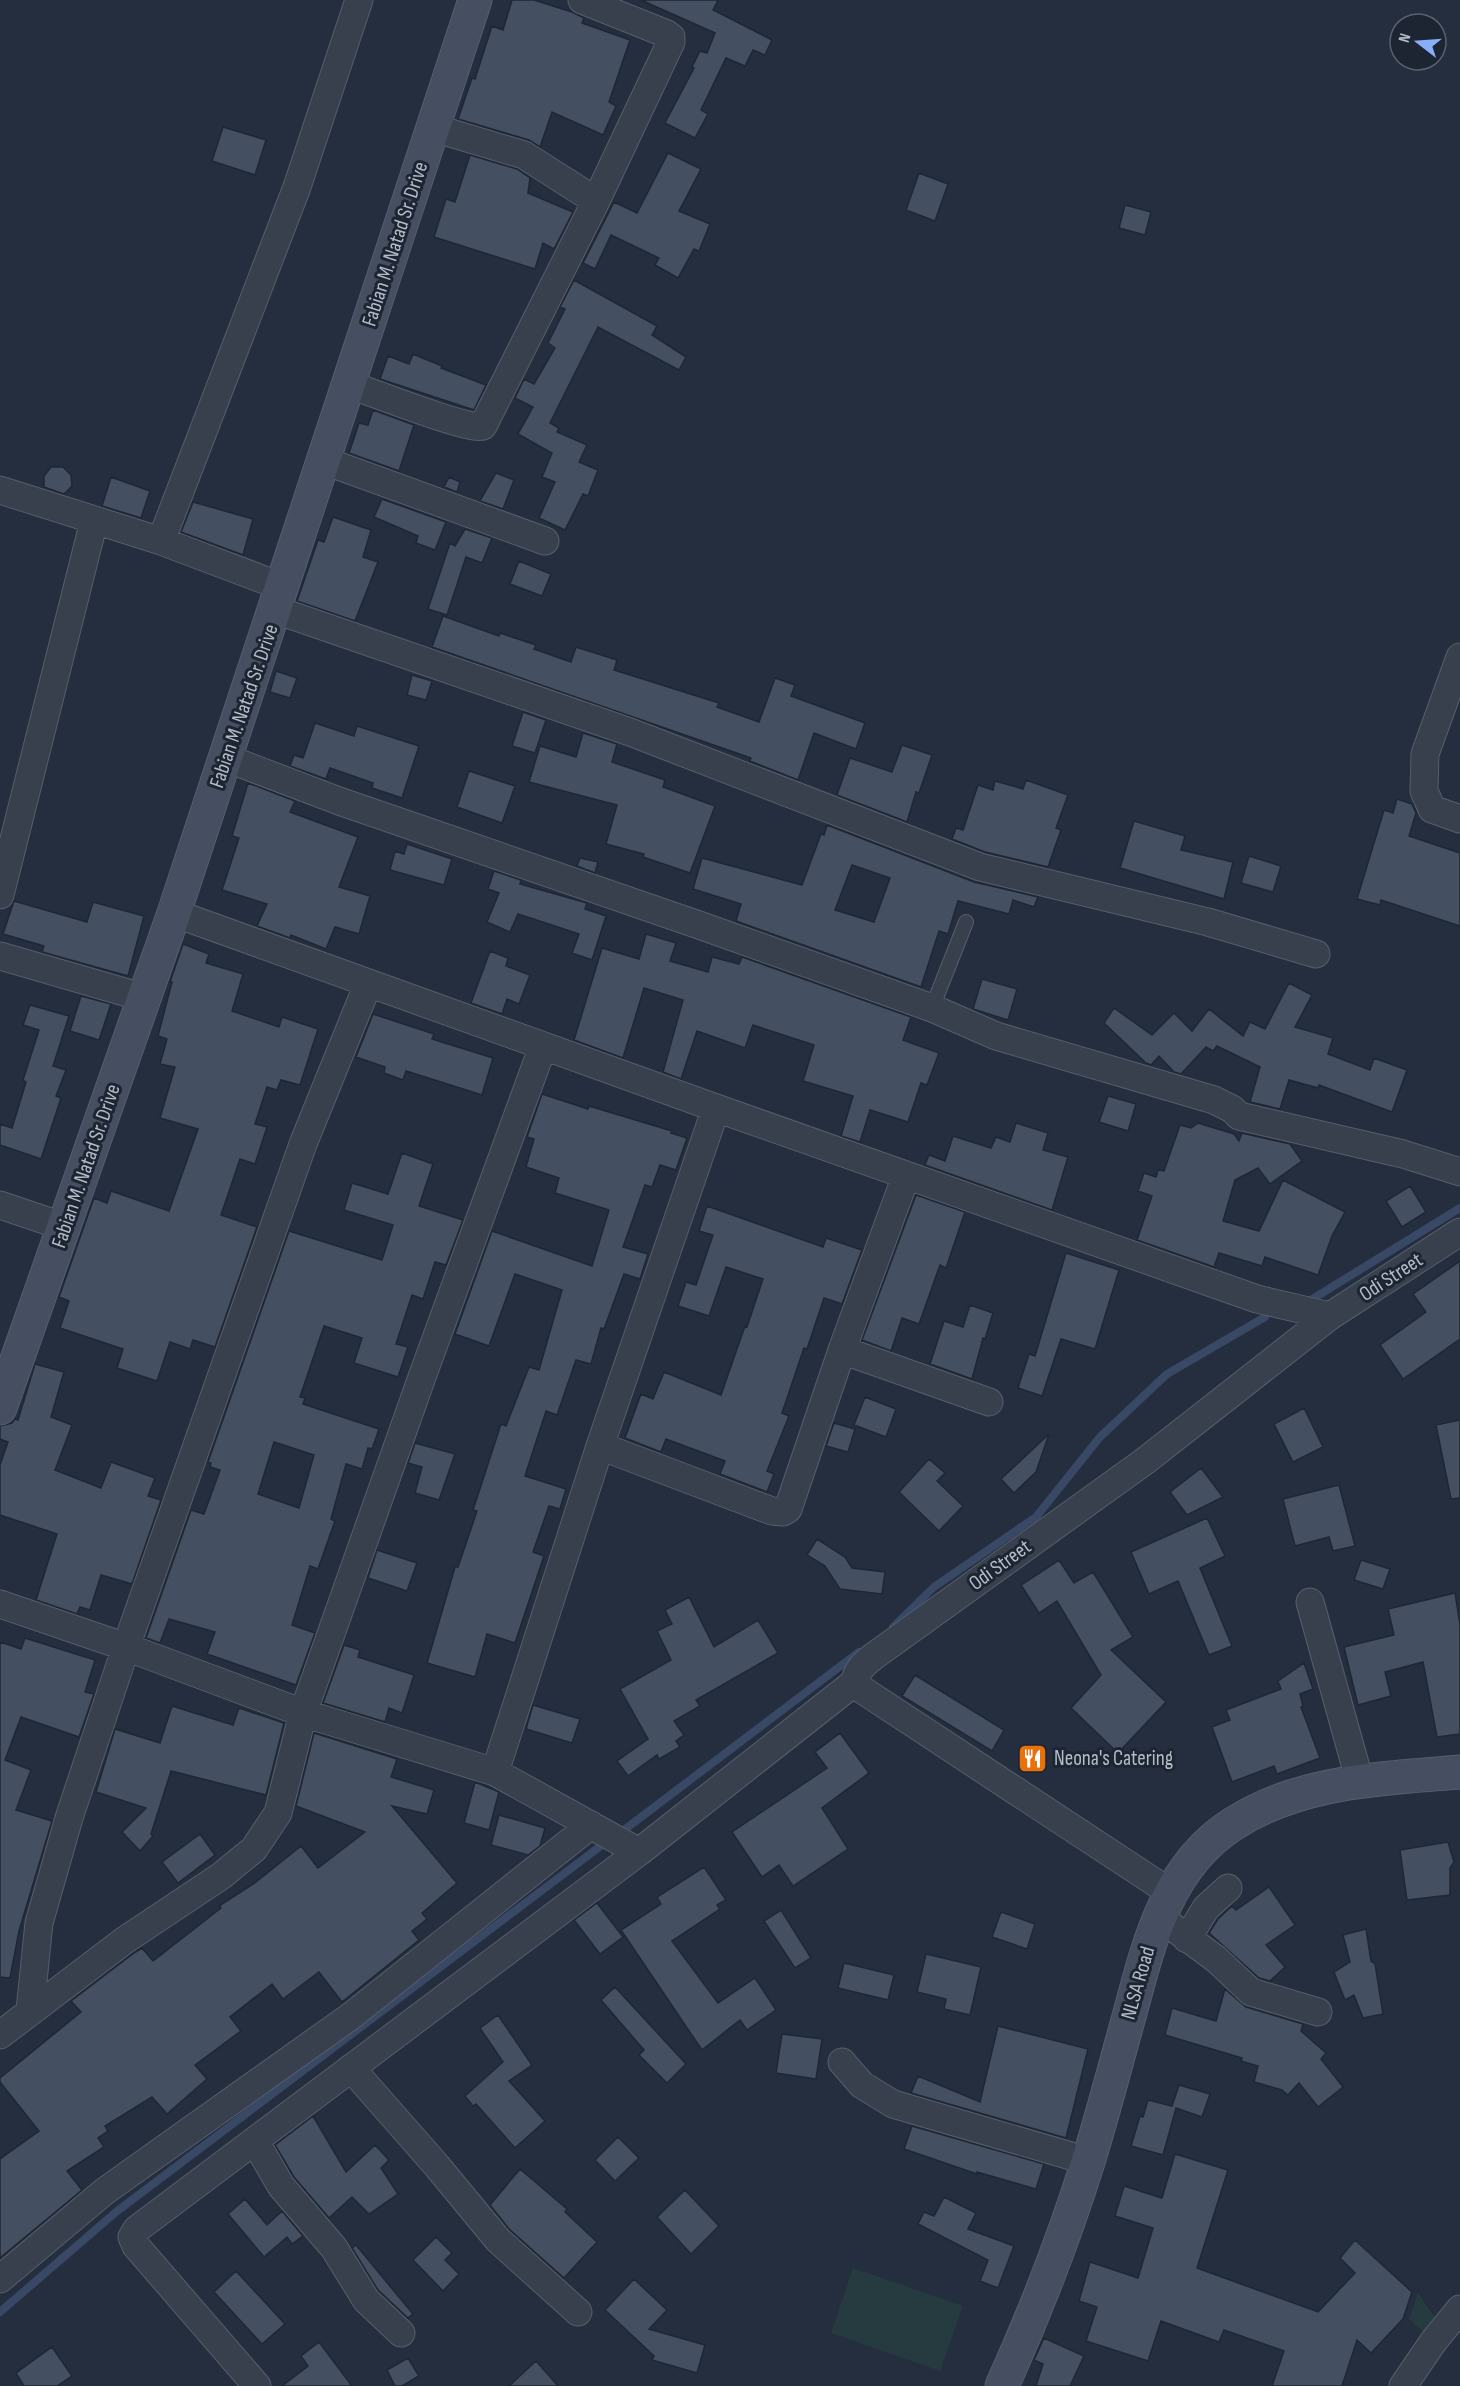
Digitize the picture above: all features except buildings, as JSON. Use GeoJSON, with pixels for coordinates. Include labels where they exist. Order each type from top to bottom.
{"type":"FeatureCollection","features":[{"type":"Feature","properties":{"kind":"street"},"geometry":{"type":"LineString","coordinates":[[161,541],[297,187],[359,0]]}},
{"type":"Feature","properties":{"kind":"street","name":"Fabian M. Natad Sr. Drive"},"geometry":{"type":"LineString","coordinates":[[0,1408],[145,998],[226,759],[475,0]]}},
{"type":"Feature","properties":{"kind":"street"},"geometry":{"type":"LineString","coordinates":[[350,385],[477,429],[483,426],[596,201],[671,42],[667,34],[582,0]]}},
{"type":"Feature","properties":{"kind":"street"},"geometry":{"type":"LineString","coordinates":[[434,128],[524,155],[596,201]]}},
{"type":"Feature","properties":{"kind":"street"},"geometry":{"type":"LineString","coordinates":[[325,460],[545,541]]}},
{"type":"Feature","properties":{"kind":"street"},"geometry":{"type":"LineString","coordinates":[[0,490],[161,541],[280,598],[980,867],[1208,922],[1316,954]]}},
{"type":"Feature","properties":{"kind":"street"},"geometry":{"type":"LineString","coordinates":[[0,896],[94,521]]}},
{"type":"Feature","properties":{"kind":"street"},"geometry":{"type":"LineString","coordinates":[[1460,657],[1425,754],[1424,791],[1432,809],[1460,819]]}},
{"type":"Feature","properties":{"kind":"street"},"geometry":{"type":"LineString","coordinates":[[226,759],[339,801],[932,1008],[996,1036],[1214,1100],[1232,1108],[1239,1116],[1403,1154],[1460,1172]]}},
{"type":"Feature","properties":{"kind":"street"},"geometry":{"type":"LineString","coordinates":[[174,913],[906,1176],[1257,1299],[1330,1316]]}},
{"type":"Feature","properties":{"kind":"street"},"geometry":{"type":"LineString","coordinates":[[0,957],[145,998]]}},
{"type":"Feature","properties":{"kind":"street"},"geometry":{"type":"LineString","coordinates":[[30,2010],[39,1923],[69,1818],[126,1647],[303,1144],[368,984]]}},
{"type":"Feature","properties":{"kind":"street"},"geometry":{"type":"LineString","coordinates":[[0,2035],[124,1940],[221,1876],[254,1849],[278,1813],[303,1713],[543,1046]]}},
{"type":"Feature","properties":{"kind":"street"},"geometry":{"type":"LineString","coordinates":[[495,1773],[600,1446],[716,1108]]}},
{"type":"Feature","properties":{"kind":"street"},"geometry":{"type":"LineString","coordinates":[[600,1446],[772,1510],[783,1512],[791,1504],[842,1350],[906,1176]]}},
{"type":"Feature","properties":{"kind":"street"},"geometry":{"type":"LineString","coordinates":[[0,1205],[65,1227]]}},
{"type":"Feature","properties":{"kind":"street","name":"Odi Street"},"geometry":{"type":"LineString","coordinates":[[256,2386],[136,2246],[132,2237],[137,2229],[639,1852],[855,1682],[858,1670],[874,1656],[1145,1461],[1330,1316],[1458,1237]]}},
{"type":"Feature","properties":{"kind":"street"},"geometry":{"type":"LineString","coordinates":[[842,1350],[989,1402]]}},
{"type":"Feature","properties":{"kind":"street"},"geometry":{"type":"LineString","coordinates":[[1310,1602],[1360,1782]]}},
{"type":"Feature","properties":{"kind":"street"},"geometry":{"type":"LineString","coordinates":[[0,1604],[126,1647],[303,1713],[495,1773],[639,1852]]}},
{"type":"Feature","properties":{"kind":"street"},"geometry":{"type":"LineString","coordinates":[[855,1682],[1165,1905],[1187,1939],[1216,1959],[1251,1992],[1317,2012]]}},
{"type":"Feature","properties":{"kind":"street","name":"NLSA Road"},"geometry":{"type":"LineString","coordinates":[[1002,2386],[1057,2253],[1088,2161],[1150,1940],[1165,1905],[1187,1865],[1204,1845],[1231,1825],[1257,1809],[1286,1797],[1323,1787],[1460,1772]]}},
{"type":"Feature","properties":{"kind":"street"},"geometry":{"type":"LineString","coordinates":[[0,2279],[105,2191],[351,2016],[591,1825]]}},
{"type":"Feature","properties":{"kind":"street"},"geometry":{"type":"LineString","coordinates":[[1187,1939],[1206,1908],[1228,1888]]}},
{"type":"Feature","properties":{"kind":"street"},"geometry":{"type":"LineString","coordinates":[[842,2062],[862,2085],[893,2104],[1088,2161]]}},
{"type":"Feature","properties":{"kind":"street"},"geometry":{"type":"LineString","coordinates":[[351,2068],[498,2240],[578,2312]]}},
{"type":"Feature","properties":{"kind":"street"},"geometry":{"type":"LineString","coordinates":[[255,2140],[281,2186],[334,2248],[366,2300],[400,2333]]}},
{"type":"Feature","properties":{"kind":"street"},"geometry":{"type":"LineString","coordinates":[[1403,2386],[1433,2342],[1460,2309]]}},
{"type":"Feature","properties":{"kind":"lane"},"geometry":{"type":"LineString","coordinates":[[932,1008],[966,922]]}},
{"type":"Feature","properties":{"kind":"green space"},"geometry":{"type":"Polygon","coordinates":[[[853,2268],[963,2306],[940,2371],[831,2333],[853,2268]]]}},
{"type":"Feature","properties":{"kind":"green space"},"geometry":{"type":"Polygon","coordinates":[[[1418,2293],[1436,2319],[1425,2334],[1409,2319],[1418,2293]]]}},
{"type":"Feature","properties":{"kind":"waterway"},"geometry":{"type":"LineString","coordinates":[[1306,1303],[1460,1208]]}},
{"type":"Feature","properties":{"kind":"waterway"},"geometry":{"type":"LineString","coordinates":[[893,1627],[934,1587],[1036,1517],[1100,1437],[1167,1374],[1265,1317]]}},
{"type":"Feature","properties":{"kind":"waterway"},"geometry":{"type":"LineString","coordinates":[[624,1830],[859,1652]]}},
{"type":"Feature","properties":{"kind":"waterway"},"geometry":{"type":"LineString","coordinates":[[0,2312],[116,2212],[602,1845]]}},
{"type":"Feature","properties":{"kind":"place","name":"Neona's Catering"},"geometry":{"type":"Point","coordinates":[1033,1758]}}]}
